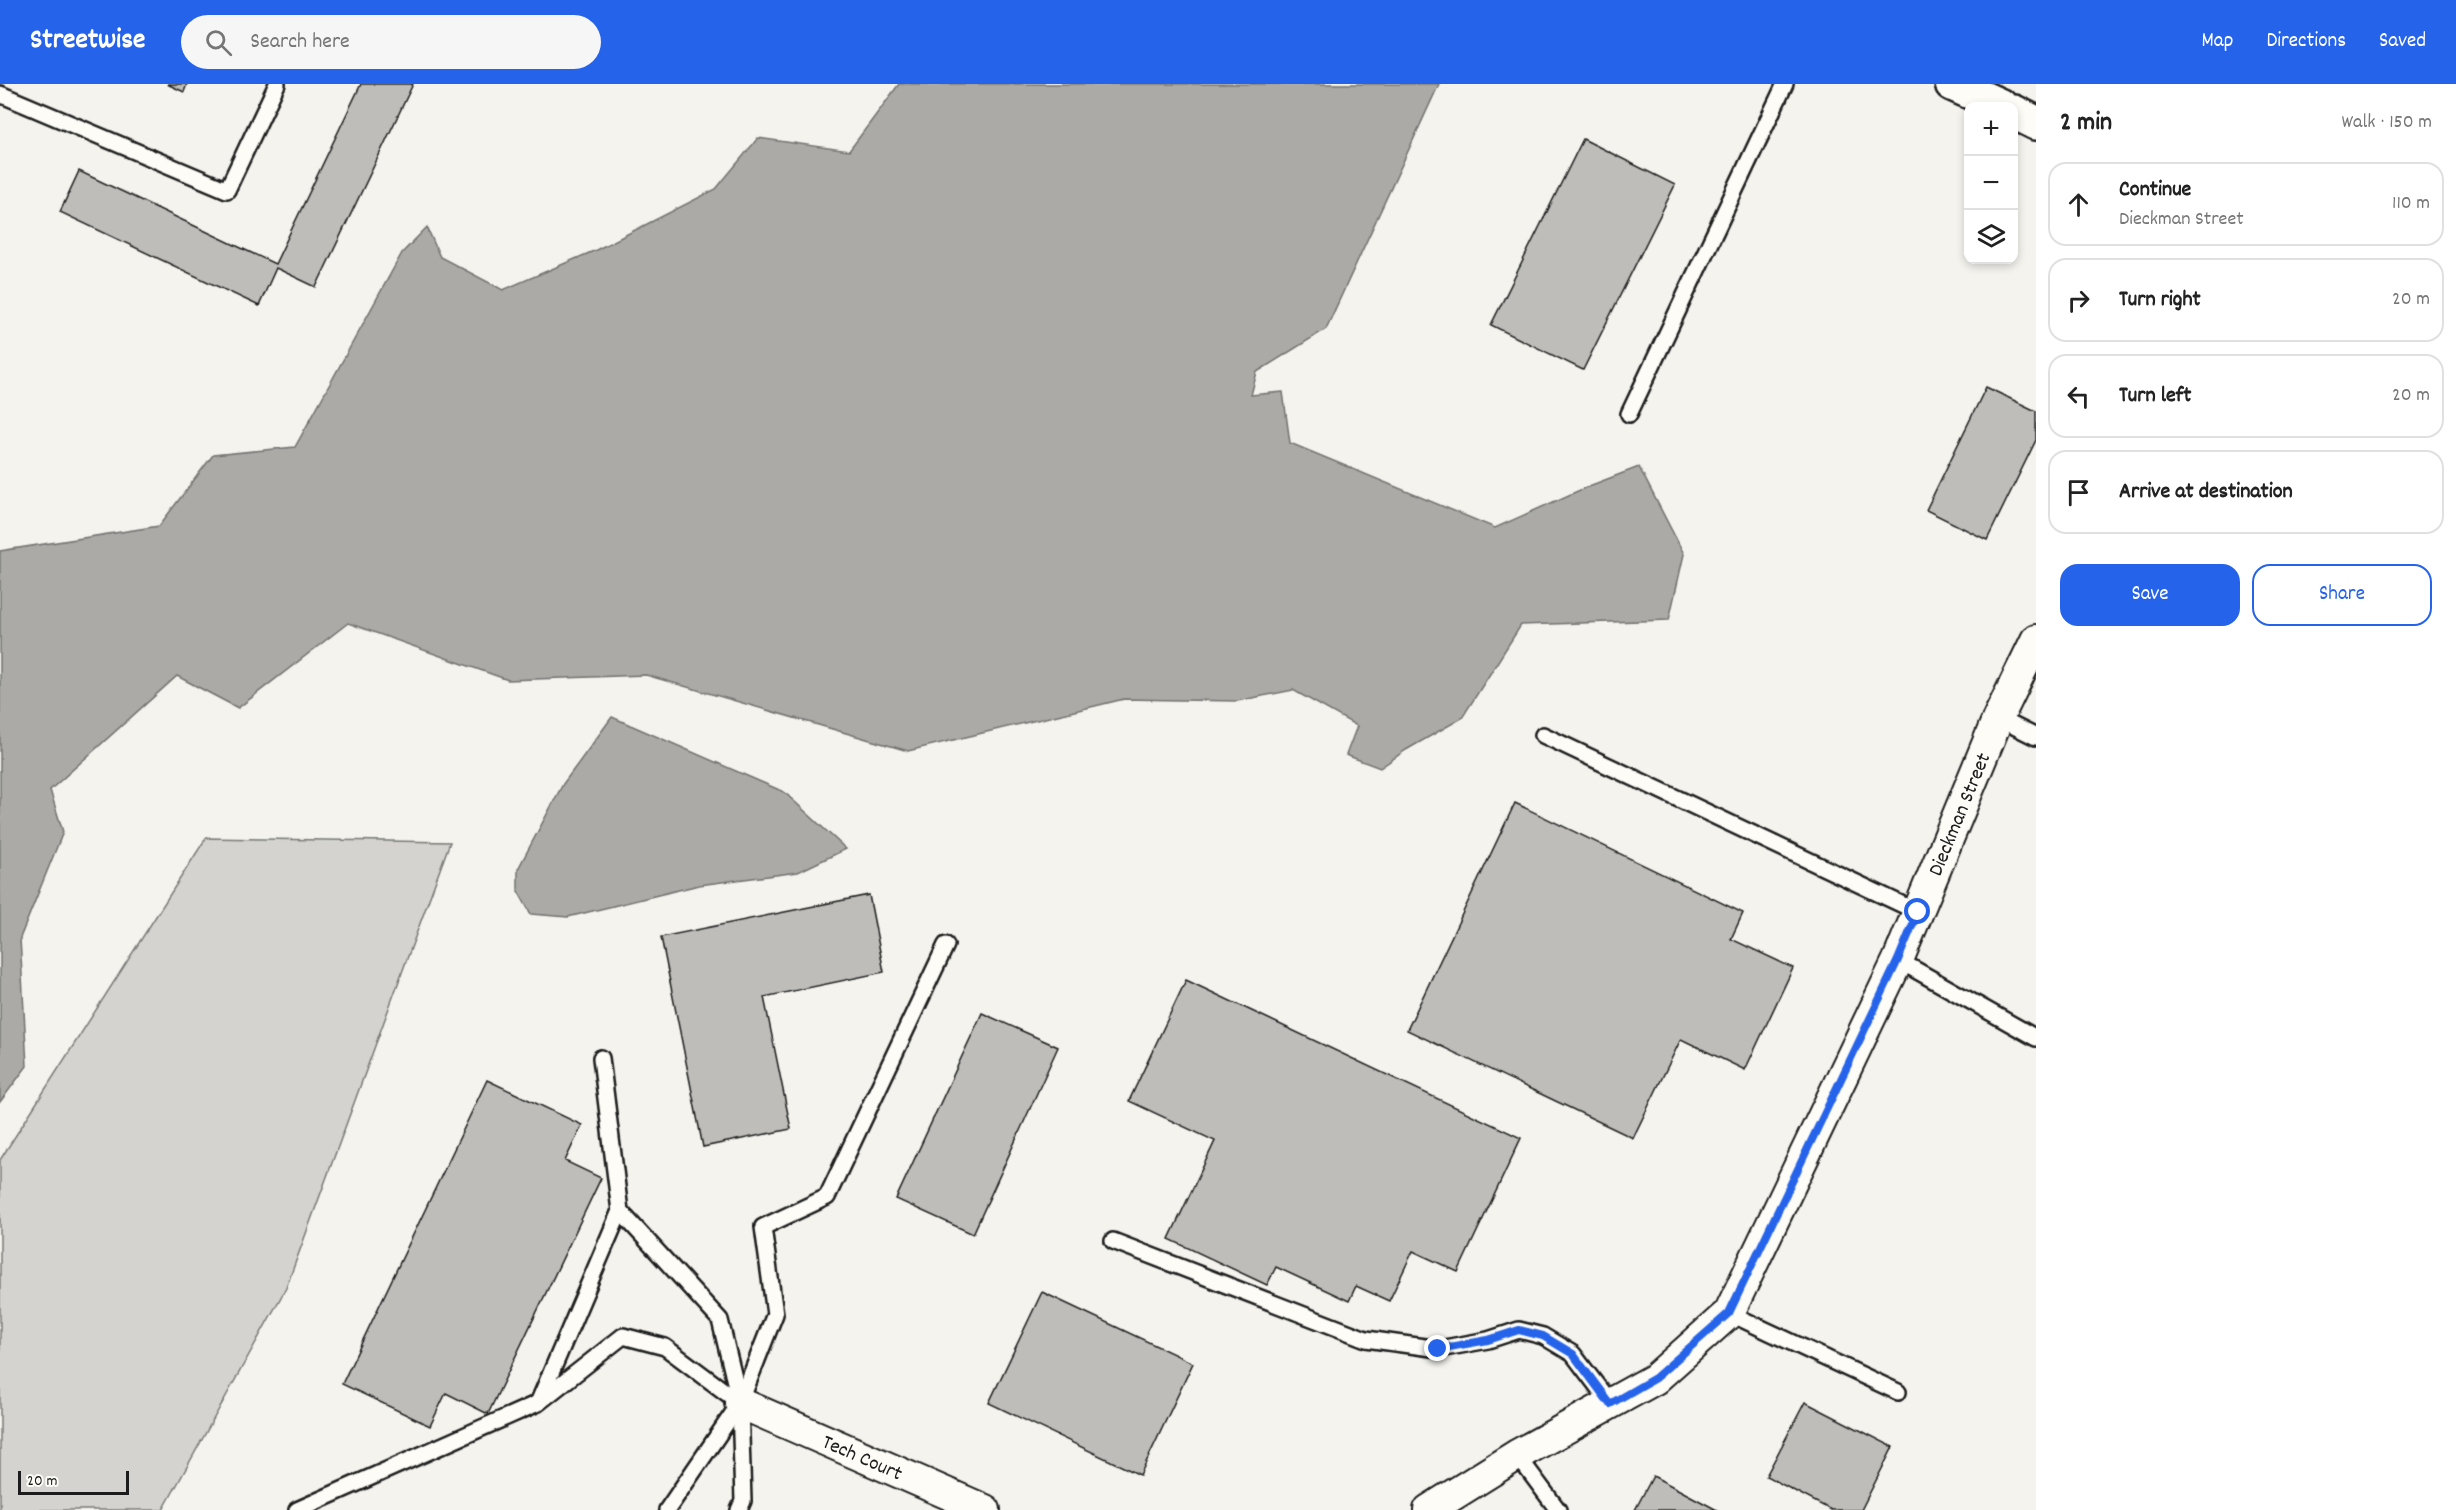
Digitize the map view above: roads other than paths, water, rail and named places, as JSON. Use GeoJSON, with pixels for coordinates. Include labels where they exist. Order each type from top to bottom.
{"type":"FeatureCollection","features":[{"type":"Feature","properties":{"kind":"main road"},"geometry":{"type":"LineString","coordinates":[[1952,84],[1992,102]]}},
{"type":"Feature","properties":{"kind":"main road"},"geometry":{"type":"LineString","coordinates":[[2018,114],[2036,123]]}},
{"type":"Feature","properties":{"kind":"street","name":"Dieckman Street"},"geometry":{"type":"LineString","coordinates":[[1429,1510],[1517,1455],[1655,1378],[1729,1313],[1898,960],[1998,718],[2036,640]]}},
{"type":"Feature","properties":{"kind":"street","name":"Tech Court"},"geometry":{"type":"LineString","coordinates":[[740,1403],[985,1510]]}},
{"type":"Feature","properties":{"kind":"lane"},"geometry":{"type":"LineString","coordinates":[[0,94],[227,190],[277,84]]}},
{"type":"Feature","properties":{"kind":"lane"},"geometry":{"type":"LineString","coordinates":[[1629,414],[1785,84]]}},
{"type":"Feature","properties":{"kind":"lane"},"geometry":{"type":"LineString","coordinates":[[1998,718],[2036,737]]}},
{"type":"Feature","properties":{"kind":"lane"},"geometry":{"type":"LineString","coordinates":[[1543,735],[1918,912]]}},
{"type":"Feature","properties":{"kind":"lane"},"geometry":{"type":"LineString","coordinates":[[667,1510],[740,1403],[775,1314],[763,1227],[826,1197],[946,945]]}},
{"type":"Feature","properties":{"kind":"lane"},"geometry":{"type":"LineString","coordinates":[[1898,960],[2036,1038]]}},
{"type":"Feature","properties":{"kind":"lane"},"geometry":{"type":"LineString","coordinates":[[538,1403],[620,1211],[601,1058]]}},
{"type":"Feature","properties":{"kind":"lane"},"geometry":{"type":"LineString","coordinates":[[620,1211],[720,1320],[740,1403],[743,1502],[739,1510]]}},
{"type":"Feature","properties":{"kind":"lane"},"geometry":{"type":"LineString","coordinates":[[1113,1241],[1366,1339],[1438,1349],[1488,1340],[1519,1330],[1543,1336],[1573,1354],[1610,1404]]}},
{"type":"Feature","properties":{"kind":"lane"},"geometry":{"type":"LineString","coordinates":[[1729,1313],[1898,1392]]}},
{"type":"Feature","properties":{"kind":"lane"},"geometry":{"type":"LineString","coordinates":[[297,1510],[538,1403],[623,1336],[665,1347],[740,1403]]}},
{"type":"Feature","properties":{"kind":"lane"},"geometry":{"type":"LineString","coordinates":[[1517,1455],[1558,1510]]}}]}
